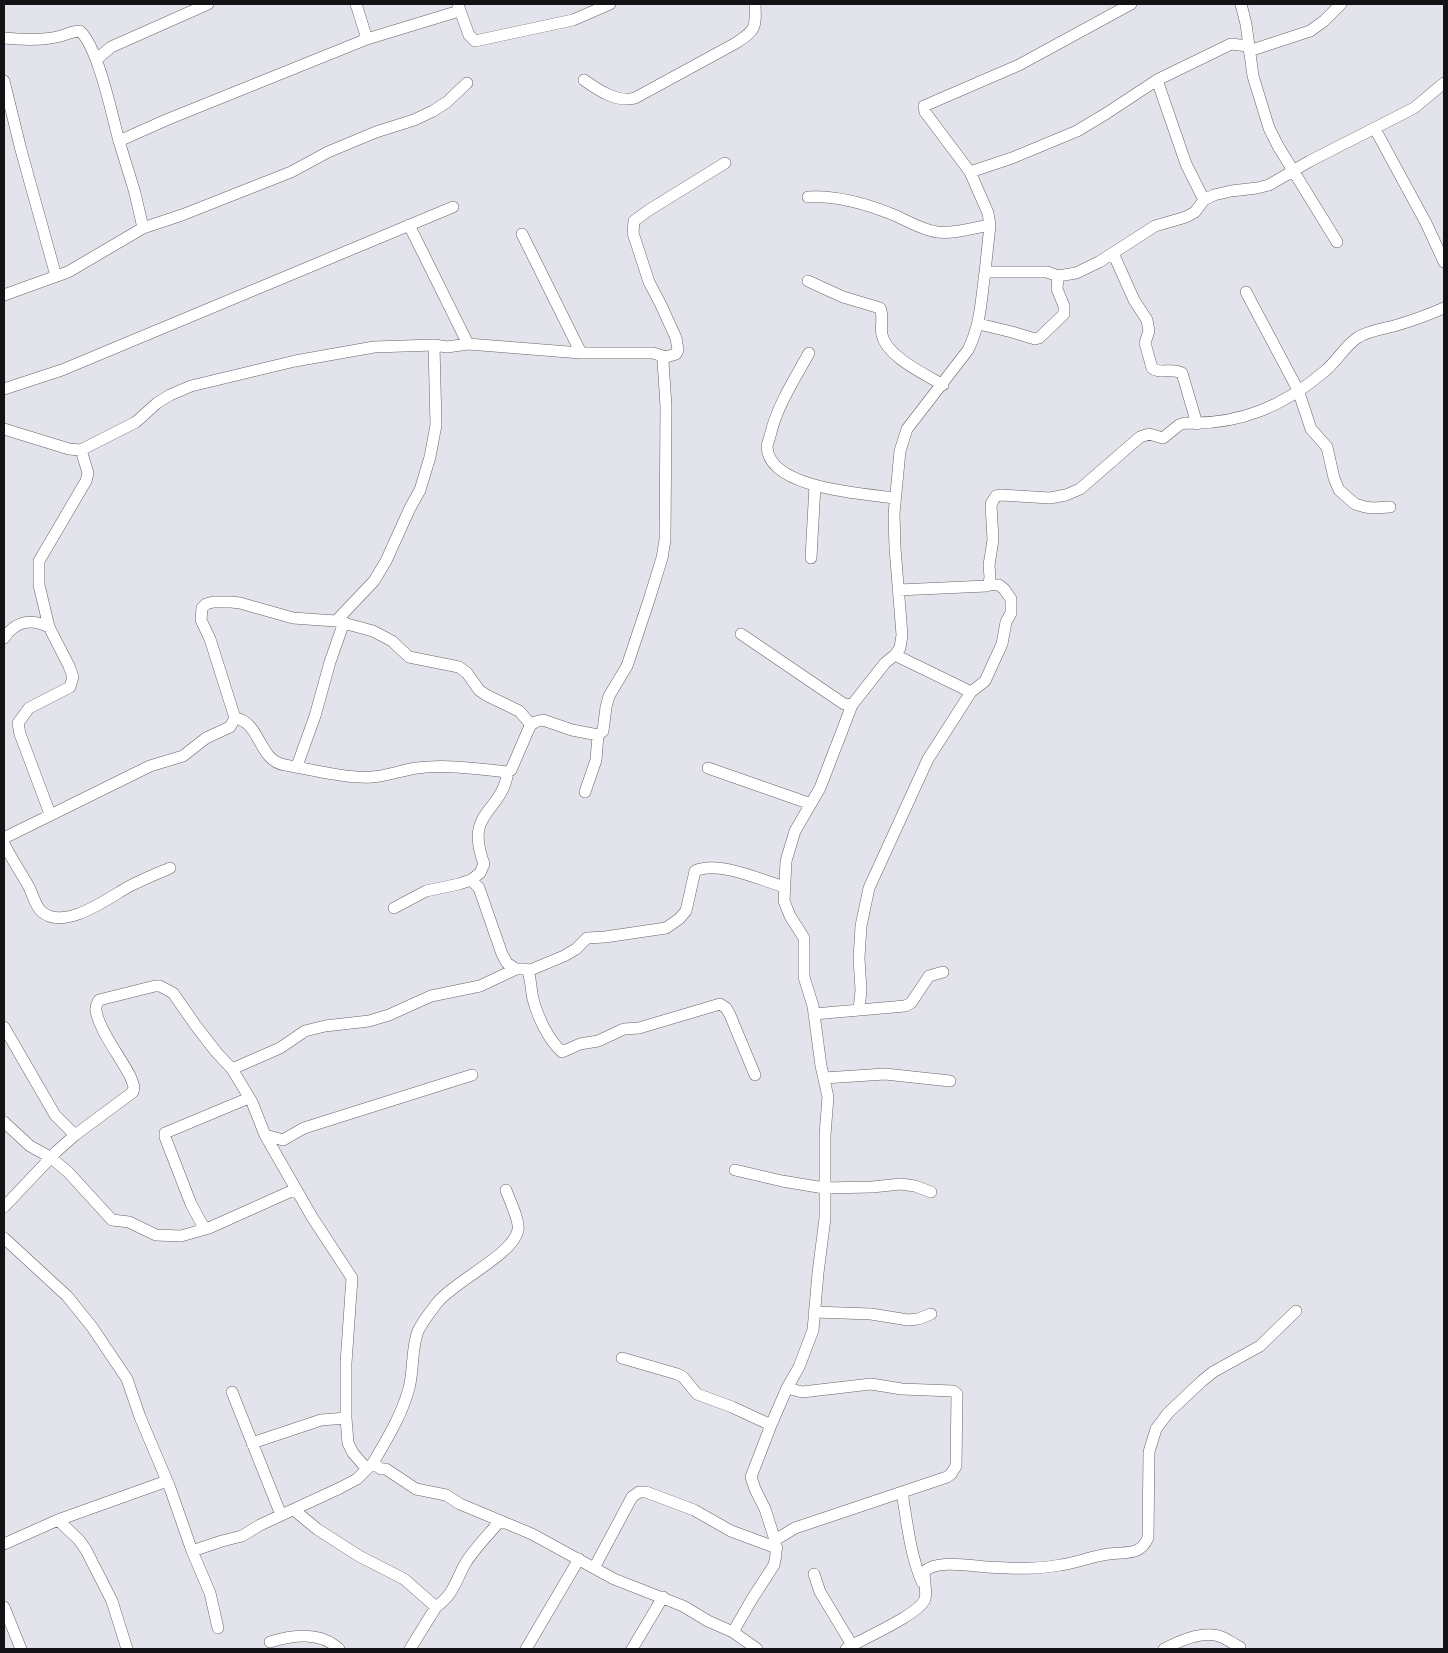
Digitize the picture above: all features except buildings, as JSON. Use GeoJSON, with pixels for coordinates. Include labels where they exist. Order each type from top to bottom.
{"type":"FeatureCollection","features":[{"type":"Feature","properties":{"kind":"street"},"geometry":{"type":"LineString","coordinates":[[97,59],[111,47],[208,4]]}},
{"type":"Feature","properties":{"kind":"street"},"geometry":{"type":"LineString","coordinates":[[356,4],[367,39]]}},
{"type":"Feature","properties":{"kind":"street"},"geometry":{"type":"LineString","coordinates":[[119,141],[166,120],[367,39],[458,7],[469,35],[475,41],[573,20],[610,4]]}},
{"type":"Feature","properties":{"kind":"street"},"geometry":{"type":"LineString","coordinates":[[584,80],[599,91],[625,99],[635,98],[736,44],[751,33],[756,20],[755,4]]}},
{"type":"Feature","properties":{"kind":"street"},"geometry":{"type":"LineString","coordinates":[[733,1632],[774,1565],[776,1544],[765,1509],[751,1477],[771,1425],[787,1388],[799,1367],[813,1330],[825,1218],[824,1188],[829,1104],[820,1060],[814,1014],[804,977],[804,938],[784,901],[786,861],[794,832],[820,788],[852,705],[900,648],[902,635],[895,548],[895,498],[898,463],[908,429],[968,350],[979,324],[990,225],[988,213],[970,172],[925,112],[924,106],[1019,65],[1131,4]]}},
{"type":"Feature","properties":{"kind":"street"},"geometry":{"type":"LineString","coordinates":[[1241,4],[1253,76],[1269,128],[1337,242]]}},
{"type":"Feature","properties":{"kind":"street"},"geometry":{"type":"LineString","coordinates":[[970,172],[1012,158],[1076,130],[1107,113],[1157,80],[1231,44],[1249,49],[1310,31],[1324,21],[1341,4]]}},
{"type":"Feature","properties":{"kind":"street"},"geometry":{"type":"LineString","coordinates":[[4,38],[34,40],[80,31],[88,40],[97,59],[144,228]]}},
{"type":"Feature","properties":{"kind":"street"},"geometry":{"type":"LineString","coordinates":[[1157,80],[1186,164],[1204,200]]}},
{"type":"Feature","properties":{"kind":"street"},"geometry":{"type":"LineString","coordinates":[[4,81],[56,276]]}},
{"type":"Feature","properties":{"kind":"street"},"geometry":{"type":"LineString","coordinates":[[4,295],[68,272],[144,228],[291,172],[328,152],[376,132],[405,124],[421,117],[447,102],[467,83]]}},
{"type":"Feature","properties":{"kind":"street"},"geometry":{"type":"LineString","coordinates":[[985,272],[1047,272],[1058,276],[1076,273],[1113,253],[1155,226],[1186,217],[1195,212],[1204,200],[1214,195],[1269,185],[1414,108],[1444,83]]}},
{"type":"Feature","properties":{"kind":"street"},"geometry":{"type":"LineString","coordinates":[[1374,130],[1426,223],[1444,262]]}},
{"type":"Feature","properties":{"kind":"street"},"geometry":{"type":"LineString","coordinates":[[4,429],[69,449],[81,450],[136,422],[157,403],[191,386],[295,362],[374,347],[468,344],[581,353],[653,354],[666,357],[677,353],[678,346],[649,282],[633,233],[633,224],[638,217],[725,163]]}},
{"type":"Feature","properties":{"kind":"street"},"geometry":{"type":"LineString","coordinates":[[808,197],[824,196],[877,208],[922,228],[936,232],[990,225]]}},
{"type":"Feature","properties":{"kind":"street"},"geometry":{"type":"LineString","coordinates":[[4,389],[80,362],[453,207]]}},
{"type":"Feature","properties":{"kind":"street"},"geometry":{"type":"LineString","coordinates":[[409,225],[468,344]]}},
{"type":"Feature","properties":{"kind":"street"},"geometry":{"type":"LineString","coordinates":[[522,234],[581,353]]}},
{"type":"Feature","properties":{"kind":"street"},"geometry":{"type":"LineString","coordinates":[[1113,253],[1134,300],[1147,320],[1149,331],[1145,343],[1152,368],[1157,371],[1176,369],[1182,373],[1197,424]]}},
{"type":"Feature","properties":{"kind":"street"},"geometry":{"type":"LineString","coordinates":[[979,324],[1031,339],[1039,338],[1064,314],[1065,310],[1058,289],[1058,276]]}},
{"type":"Feature","properties":{"kind":"street"},"geometry":{"type":"LineString","coordinates":[[808,281],[843,297],[880,308],[882,313],[882,334],[886,346],[910,365],[943,385]]}},
{"type":"Feature","properties":{"kind":"street"},"geometry":{"type":"LineString","coordinates":[[1246,292],[1298,390],[1311,429],[1327,447],[1334,478],[1340,490],[1355,504],[1360,506],[1373,508],[1390,506]]}},
{"type":"Feature","properties":{"kind":"street"},"geometry":{"type":"LineString","coordinates":[[989,584],[989,565],[993,540],[991,504],[996,496],[1050,498],[1066,496],[1080,488],[1140,437],[1149,434],[1163,438],[1179,425],[1251,415],[1279,402],[1327,369],[1358,337],[1415,320],[1444,308]]}},
{"type":"Feature","properties":{"kind":"street"},"geometry":{"type":"LineString","coordinates":[[297,766],[315,716],[340,622],[374,581],[386,561],[420,490],[430,457],[436,425],[434,345]]}},
{"type":"Feature","properties":{"kind":"street"},"geometry":{"type":"LineString","coordinates":[[809,353],[779,407],[767,447],[770,456],[782,472],[790,477],[839,490],[895,498]]}},
{"type":"Feature","properties":{"kind":"street"},"geometry":{"type":"LineString","coordinates":[[394,908],[426,891],[471,880],[480,873],[484,864],[477,843],[479,827],[501,794],[508,772],[511,770],[530,726],[535,722],[543,720],[572,730],[598,735],[604,731],[609,696],[627,666],[664,549],[666,524],[664,471],[666,406],[663,361],[666,357]]}},
{"type":"Feature","properties":{"kind":"street"},"geometry":{"type":"LineString","coordinates":[[50,814],[18,726],[19,720],[29,708],[73,683],[69,666],[49,627],[39,585],[39,561],[86,481],[88,473],[81,450]]}},
{"type":"Feature","properties":{"kind":"street"},"geometry":{"type":"LineString","coordinates":[[811,558],[815,485]]}},
{"type":"Feature","properties":{"kind":"street"},"geometry":{"type":"LineString","coordinates":[[859,1010],[859,958],[862,926],[869,888],[928,759],[971,692],[985,681],[1002,644],[1006,622],[1011,613],[1011,599],[997,574],[992,551]]}},
{"type":"Feature","properties":{"kind":"street"},"geometry":{"type":"LineString","coordinates":[[898,590],[981,588],[989,584],[999,584],[1004,589]]}},
{"type":"Feature","properties":{"kind":"street"},"geometry":{"type":"LineString","coordinates":[[4,838],[150,766],[183,756],[206,738],[230,727],[235,718],[210,639],[201,620],[202,608],[206,604],[213,602],[230,602],[293,618],[340,622],[373,631],[392,641],[408,658],[459,667],[467,673],[479,690],[519,712],[528,721],[530,726]]}},
{"type":"Feature","properties":{"kind":"street"},"geometry":{"type":"LineString","coordinates":[[4,638],[10,629],[21,623],[33,622],[49,627]]}},
{"type":"Feature","properties":{"kind":"street"},"geometry":{"type":"LineString","coordinates":[[741,634],[844,704],[852,705]]}},
{"type":"Feature","properties":{"kind":"street"},"geometry":{"type":"LineString","coordinates":[[896,655],[971,692]]}},
{"type":"Feature","properties":{"kind":"street"},"geometry":{"type":"LineString","coordinates":[[235,718],[241,719],[251,727],[270,758],[283,765],[333,774],[371,777],[418,768],[458,768],[508,772]]}},
{"type":"Feature","properties":{"kind":"street"},"geometry":{"type":"LineString","coordinates":[[585,792],[596,760],[598,735]]}},
{"type":"Feature","properties":{"kind":"street"},"geometry":{"type":"LineString","coordinates":[[708,768],[811,804]]}},
{"type":"Feature","properties":{"kind":"street"},"geometry":{"type":"LineString","coordinates":[[4,844],[37,906],[42,912],[51,917],[64,918],[81,913],[130,886],[170,868]]}},
{"type":"Feature","properties":{"kind":"street"},"geometry":{"type":"LineString","coordinates":[[232,1069],[280,1048],[305,1031],[325,1026],[368,1021],[389,1015],[431,996],[480,986],[516,969],[526,969],[528,971],[564,956],[576,949],[587,938],[666,928],[679,919],[686,911],[695,871],[700,868],[734,870],[785,887]]}},
{"type":"Feature","properties":{"kind":"street"},"geometry":{"type":"LineString","coordinates":[[471,880],[479,888],[502,954],[507,963],[516,969]]}},
{"type":"Feature","properties":{"kind":"street"},"geometry":{"type":"LineString","coordinates":[[528,971],[534,1001],[546,1032],[562,1052],[580,1044],[598,1041],[624,1029],[638,1028],[720,1004],[726,1008],[730,1015],[755,1075]]}},
{"type":"Feature","properties":{"kind":"street"},"geometry":{"type":"LineString","coordinates":[[814,1014],[905,1006],[910,1003],[924,980],[929,976],[943,972]]}},
{"type":"Feature","properties":{"kind":"street"},"geometry":{"type":"LineString","coordinates":[[4,1207],[50,1157],[133,1092],[134,1086],[126,1067],[100,1022],[96,1004],[104,998],[155,986],[168,989],[173,993],[206,1040],[232,1069],[250,1098],[265,1135],[312,1217],[352,1278],[346,1363],[346,1418],[348,1442],[353,1453],[369,1465],[386,1469],[416,1489],[446,1495],[460,1504],[532,1534],[614,1579],[683,1606],[708,1621],[733,1632],[749,1647]]}},
{"type":"Feature","properties":{"kind":"street"},"geometry":{"type":"LineString","coordinates":[[4,1027],[55,1115],[76,1135]]}},
{"type":"Feature","properties":{"kind":"street"},"geometry":{"type":"LineString","coordinates":[[265,1135],[283,1140],[304,1128],[472,1074]]}},
{"type":"Feature","properties":{"kind":"street"},"geometry":{"type":"LineString","coordinates":[[824,1078],[885,1074],[950,1080]]}},
{"type":"Feature","properties":{"kind":"street"},"geometry":{"type":"LineString","coordinates":[[206,1227],[191,1204],[164,1137],[165,1133],[250,1098]]}},
{"type":"Feature","properties":{"kind":"street"},"geometry":{"type":"LineString","coordinates":[[4,1122],[30,1146],[50,1157],[68,1172],[112,1220],[129,1222],[156,1235],[181,1236],[296,1189]]}},
{"type":"Feature","properties":{"kind":"street"},"geometry":{"type":"LineString","coordinates":[[735,1170],[824,1188],[902,1184],[915,1186],[931,1192]]}},
{"type":"Feature","properties":{"kind":"street"},"geometry":{"type":"LineString","coordinates":[[192,1552],[242,1536],[260,1525],[357,1479],[369,1465],[403,1408],[410,1386],[418,1330],[438,1302],[469,1276],[493,1260],[512,1242],[518,1230],[518,1224],[506,1190]]}},
{"type":"Feature","properties":{"kind":"street"},"geometry":{"type":"LineString","coordinates":[[4,1238],[67,1296],[92,1327],[127,1379],[140,1417],[167,1481],[192,1552],[210,1593],[218,1628]]}},
{"type":"Feature","properties":{"kind":"street"},"geometry":{"type":"LineString","coordinates":[[814,1574],[820,1592],[849,1647],[882,1630],[919,1607],[926,1597],[924,1572],[936,1565],[1041,1568],[1141,1549],[1148,1538],[1149,1452],[1156,1429],[1178,1402],[1202,1381],[1213,1372],[1260,1346],[1296,1311]]}},
{"type":"Feature","properties":{"kind":"street"},"geometry":{"type":"LineString","coordinates":[[814,1312],[871,1314],[908,1320],[918,1319],[931,1314]]}},
{"type":"Feature","properties":{"kind":"street"},"geometry":{"type":"LineString","coordinates":[[622,1358],[677,1374],[697,1394],[732,1407],[771,1425]]}},
{"type":"Feature","properties":{"kind":"street"},"geometry":{"type":"LineString","coordinates":[[776,1544],[794,1528],[947,1477],[956,1466],[956,1394],[953,1392],[902,1389],[871,1384],[802,1392],[787,1388]]}},
{"type":"Feature","properties":{"kind":"street"},"geometry":{"type":"LineString","coordinates":[[232,1392],[281,1515]]}},
{"type":"Feature","properties":{"kind":"street"},"geometry":{"type":"LineString","coordinates":[[252,1443],[321,1420],[346,1418]]}},
{"type":"Feature","properties":{"kind":"street"},"geometry":{"type":"LineString","coordinates":[[4,1544],[58,1520],[167,1481]]}},
{"type":"Feature","properties":{"kind":"street"},"geometry":{"type":"LineString","coordinates":[[594,1568],[632,1497],[639,1492],[646,1492],[694,1510],[731,1531],[776,1544]]}},
{"type":"Feature","properties":{"kind":"street"},"geometry":{"type":"LineString","coordinates":[[902,1492],[912,1551],[925,1590]]}},
{"type":"Feature","properties":{"kind":"street"},"geometry":{"type":"LineString","coordinates":[[294,1510],[317,1529],[359,1556],[404,1578],[436,1607]]}},
{"type":"Feature","properties":{"kind":"street"},"geometry":{"type":"LineString","coordinates":[[58,1520],[79,1540],[86,1550],[112,1601],[127,1649]]}},
{"type":"Feature","properties":{"kind":"street"},"geometry":{"type":"LineString","coordinates":[[410,1649],[436,1607],[453,1591],[465,1564],[500,1521]]}},
{"type":"Feature","properties":{"kind":"street"},"geometry":{"type":"LineString","coordinates":[[526,1649],[578,1559]]}},
{"type":"Feature","properties":{"kind":"street"},"geometry":{"type":"LineString","coordinates":[[632,1649],[664,1597]]}},
{"type":"Feature","properties":{"kind":"street"},"geometry":{"type":"LineString","coordinates":[[4,1607],[21,1649]]}},
{"type":"Feature","properties":{"kind":"street"},"geometry":{"type":"LineString","coordinates":[[270,1642],[293,1635],[328,1641],[339,1649]]}},
{"type":"Feature","properties":{"kind":"street"},"geometry":{"type":"LineString","coordinates":[[1164,1649],[1202,1635],[1218,1635],[1240,1647]]}}]}
